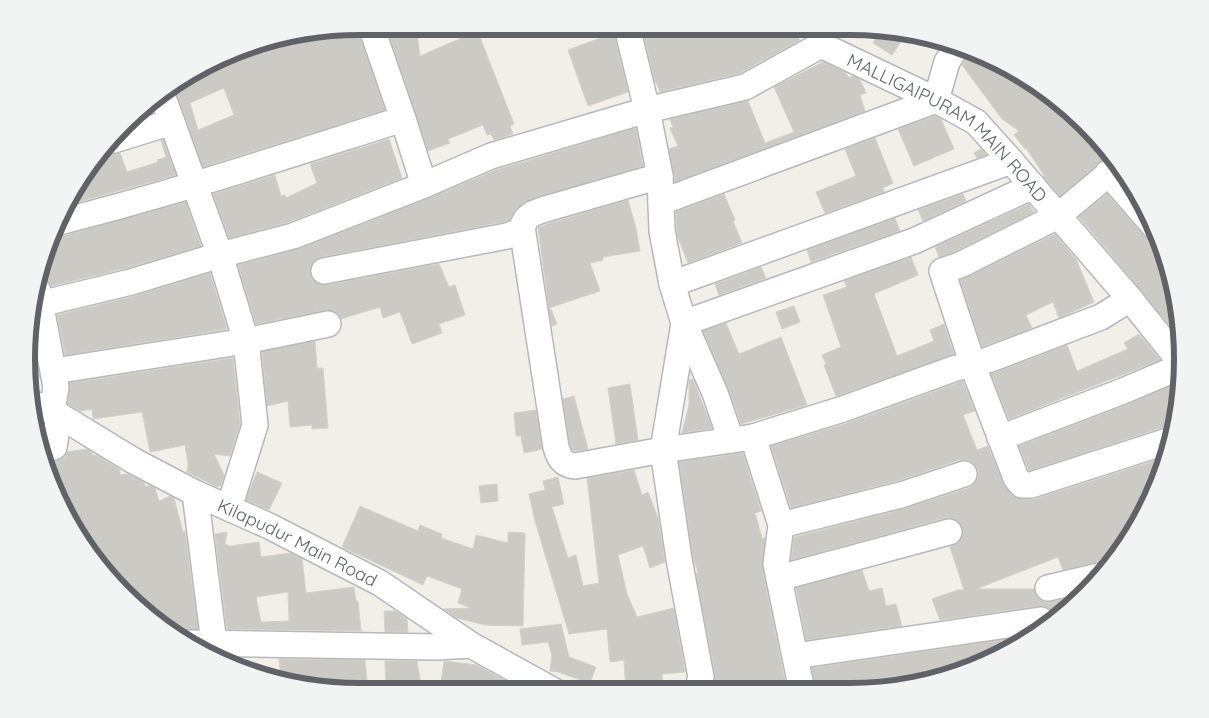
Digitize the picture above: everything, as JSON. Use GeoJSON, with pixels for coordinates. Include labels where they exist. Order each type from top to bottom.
{"type":"FeatureCollection","features":[{"type":"Feature","properties":{"kind":"street"},"geometry":{"type":"LineString","coordinates":[[374,35],[404,119],[424,185]]}},
{"type":"Feature","properties":{"kind":"street"},"geometry":{"type":"LineString","coordinates":[[629,35],[647,110],[660,176],[662,231],[672,284],[684,323],[715,393],[742,439],[781,525],[776,564],[800,683]]}},
{"type":"Feature","properties":{"kind":"street","name":"MALLIGAIPURAM MAIN ROAD"},"geometry":{"type":"LineString","coordinates":[[647,110],[745,86],[821,45],[936,100],[976,122],[1130,299],[1174,355]]}},
{"type":"Feature","properties":{"kind":"street"},"geometry":{"type":"LineString","coordinates":[[662,202],[936,100],[947,62],[953,52]]}},
{"type":"Feature","properties":{"kind":"street"},"geometry":{"type":"LineString","coordinates":[[164,101],[220,255],[246,342],[255,425],[229,508]]}},
{"type":"Feature","properties":{"kind":"street"},"geometry":{"type":"LineString","coordinates":[[41,297],[131,282],[220,255],[293,236],[424,185],[491,156],[647,110]]}},
{"type":"Feature","properties":{"kind":"street"},"geometry":{"type":"LineString","coordinates":[[66,220],[121,207],[195,185],[404,119]]}},
{"type":"Feature","properties":{"kind":"street"},"geometry":{"type":"LineString","coordinates":[[123,137],[172,122]]}},
{"type":"Feature","properties":{"kind":"street"},"geometry":{"type":"LineString","coordinates":[[672,284],[1011,160]]}},
{"type":"Feature","properties":{"kind":"street"},"geometry":{"type":"LineString","coordinates":[[1113,170],[1058,216],[960,265],[942,271],[1000,438],[1016,478],[1022,485],[1031,485],[1163,443]]}},
{"type":"Feature","properties":{"kind":"street"},"geometry":{"type":"LineString","coordinates":[[324,270],[507,236],[518,232],[526,219],[542,210],[660,176]]}},
{"type":"Feature","properties":{"kind":"street"},"geometry":{"type":"LineString","coordinates":[[684,323],[914,241],[1033,186]]}},
{"type":"Feature","properties":{"kind":"street"},"geometry":{"type":"LineString","coordinates":[[522,227],[558,456],[563,463],[575,466],[663,450],[742,439],[843,409],[953,369],[988,360],[1101,318],[1130,299]]}},
{"type":"Feature","properties":{"kind":"street"},"geometry":{"type":"LineString","coordinates":[[40,302],[56,386],[48,410],[54,447],[48,448]]}},
{"type":"Feature","properties":{"kind":"street"},"geometry":{"type":"LineString","coordinates":[[684,323],[663,450],[678,559],[701,676],[700,683]]}},
{"type":"Feature","properties":{"kind":"street"},"geometry":{"type":"LineString","coordinates":[[54,371],[246,342],[328,324]]}},
{"type":"Feature","properties":{"kind":"street"},"geometry":{"type":"LineString","coordinates":[[1000,438],[1123,391],[1174,369]]}},
{"type":"Feature","properties":{"kind":"street","name":"Kilapudur Main Road"},"geometry":{"type":"LineString","coordinates":[[48,410],[134,461],[195,493],[269,526],[380,583],[471,644],[540,683]]}},
{"type":"Feature","properties":{"kind":"street"},"geometry":{"type":"LineString","coordinates":[[781,525],[901,496],[964,474]]}},
{"type":"Feature","properties":{"kind":"street"},"geometry":{"type":"LineString","coordinates":[[195,493],[219,649],[436,647],[471,644]]}},
{"type":"Feature","properties":{"kind":"street"},"geometry":{"type":"LineString","coordinates":[[779,578],[948,532]]}},
{"type":"Feature","properties":{"kind":"street"},"geometry":{"type":"LineString","coordinates":[[1048,588],[1089,578]]}},
{"type":"Feature","properties":{"kind":"street"},"geometry":{"type":"LineString","coordinates":[[795,656],[1041,620]]}},
{"type":"Feature","properties":{"kind":"building"},"geometry":{"type":"Polygon","coordinates":[[[359,35],[385,110],[203,167],[176,92],[216,68],[255,52],[296,41],[359,35]],[[224,88],[190,103],[198,130],[234,115],[224,88]]]}},
{"type":"Feature","properties":{"kind":"building"},"geometry":{"type":"Polygon","coordinates":[[[389,35],[417,35],[420,56],[464,37],[463,35],[480,35],[514,124],[510,126],[513,134],[494,140],[491,134],[487,135],[483,125],[448,139],[450,143],[428,151],[389,35]]]}},
{"type":"Feature","properties":{"kind":"building"},"geometry":{"type":"Polygon","coordinates":[[[609,35],[614,35],[628,92],[588,106],[568,50],[609,35]]]}},
{"type":"Feature","properties":{"kind":"building"},"geometry":{"type":"Polygon","coordinates":[[[643,35],[796,35],[800,40],[740,73],[660,92],[655,82],[643,35]]]}},
{"type":"Feature","properties":{"kind":"building"},"geometry":{"type":"Polygon","coordinates":[[[877,37],[902,39],[892,55],[873,43],[877,37]]]}},
{"type":"Feature","properties":{"kind":"building"},"geometry":{"type":"Polygon","coordinates":[[[967,57],[1012,78],[1064,115],[1094,145],[1104,159],[1060,196],[1044,177],[1026,148],[1014,135],[1019,131],[1002,119],[962,65],[967,57]]]}},
{"type":"Feature","properties":{"kind":"building"},"geometry":{"type":"Polygon","coordinates":[[[823,62],[846,73],[849,78],[853,76],[860,80],[866,93],[860,95],[865,111],[675,182],[669,149],[678,146],[670,128],[673,127],[670,119],[748,101],[765,143],[794,132],[774,87],[823,62]]]}},
{"type":"Feature","properties":{"kind":"building"},"geometry":{"type":"Polygon","coordinates":[[[151,110],[153,113],[144,116],[145,115],[151,110]]]}},
{"type":"Feature","properties":{"kind":"building"},"geometry":{"type":"Polygon","coordinates":[[[935,116],[941,119],[954,149],[914,166],[898,129],[935,116]]]}},
{"type":"Feature","properties":{"kind":"building"},"geometry":{"type":"Polygon","coordinates":[[[636,128],[643,166],[527,201],[517,208],[509,220],[503,222],[321,257],[315,260],[311,266],[310,273],[313,280],[319,284],[326,285],[439,264],[449,287],[455,285],[465,315],[439,324],[442,333],[412,344],[400,312],[383,318],[380,307],[341,319],[333,311],[326,310],[256,324],[238,265],[298,249],[496,170],[636,128]]]}},
{"type":"Feature","properties":{"kind":"building"},"geometry":{"type":"Polygon","coordinates":[[[875,138],[893,183],[883,188],[884,192],[825,213],[816,192],[856,176],[845,149],[875,138]]]}},
{"type":"Feature","properties":{"kind":"building"},"geometry":{"type":"Polygon","coordinates":[[[389,139],[402,178],[289,222],[229,238],[213,194],[275,175],[281,196],[285,195],[286,198],[317,183],[310,164],[389,139]]]}},
{"type":"Feature","properties":{"kind":"building"},"geometry":{"type":"Polygon","coordinates":[[[161,140],[163,140],[176,175],[75,203],[109,153],[120,153],[127,172],[158,162],[157,160],[166,157],[161,140]]]}},
{"type":"Feature","properties":{"kind":"building"},"geometry":{"type":"Polygon","coordinates":[[[981,149],[986,155],[977,158],[974,153],[981,149]]]}},
{"type":"Feature","properties":{"kind":"building"},"geometry":{"type":"Polygon","coordinates":[[[724,194],[742,243],[688,263],[677,235],[676,212],[724,194]]]}},
{"type":"Feature","properties":{"kind":"building"},"geometry":{"type":"Polygon","coordinates":[[[963,194],[966,201],[923,221],[918,210],[963,194]]]}},
{"type":"Feature","properties":{"kind":"building"},"geometry":{"type":"Polygon","coordinates":[[[1107,194],[1144,236],[1151,241],[1168,296],[1172,329],[1141,290],[1079,217],[1107,194]]]}},
{"type":"Feature","properties":{"kind":"building"},"geometry":{"type":"Polygon","coordinates":[[[628,200],[640,251],[603,257],[603,260],[590,263],[600,291],[549,308],[538,228],[628,200]]]}},
{"type":"Feature","properties":{"kind":"building"},"geometry":{"type":"Polygon","coordinates":[[[186,202],[201,246],[127,268],[51,286],[49,281],[45,279],[46,275],[60,235],[186,202]]]}},
{"type":"Feature","properties":{"kind":"building"},"geometry":{"type":"Polygon","coordinates":[[[1029,204],[1034,212],[954,252],[939,257],[935,247],[1029,204]]]}},
{"type":"Feature","properties":{"kind":"building"},"geometry":{"type":"Polygon","coordinates":[[[895,218],[900,231],[811,262],[807,250],[895,218]]]}},
{"type":"Feature","properties":{"kind":"building"},"geometry":{"type":"Polygon","coordinates":[[[1055,234],[1076,259],[1094,302],[1059,318],[1053,302],[1026,315],[1032,328],[982,347],[960,280],[1055,234]]]}},
{"type":"Feature","properties":{"kind":"building"},"geometry":{"type":"Polygon","coordinates":[[[911,257],[918,275],[874,294],[897,356],[934,341],[930,330],[944,324],[954,354],[836,396],[822,355],[841,347],[823,295],[847,287],[844,281],[911,257]]]}},
{"type":"Feature","properties":{"kind":"building"},"geometry":{"type":"Polygon","coordinates":[[[761,267],[766,278],[719,295],[715,284],[761,267]]]}},
{"type":"Feature","properties":{"kind":"building"},"geometry":{"type":"Polygon","coordinates":[[[210,273],[227,329],[65,355],[57,315],[135,296],[210,273]]]}},
{"type":"Feature","properties":{"kind":"building"},"geometry":{"type":"Polygon","coordinates":[[[794,306],[800,322],[782,329],[776,312],[794,306]]]}},
{"type":"Feature","properties":{"kind":"building"},"geometry":{"type":"Polygon","coordinates":[[[549,309],[551,309],[557,324],[552,326],[549,309]]]}},
{"type":"Feature","properties":{"kind":"building"},"geometry":{"type":"Polygon","coordinates":[[[726,323],[739,354],[781,337],[807,405],[741,424],[728,387],[703,331],[726,323]]]}},
{"type":"Feature","properties":{"kind":"building"},"geometry":{"type":"Polygon","coordinates":[[[1139,334],[1160,360],[1009,419],[991,374],[1067,345],[1077,371],[1128,349],[1124,343],[1139,334]]]}},
{"type":"Feature","properties":{"kind":"building"},"geometry":{"type":"Polygon","coordinates":[[[315,341],[317,368],[323,368],[328,428],[312,429],[312,425],[290,427],[288,401],[267,406],[262,352],[315,341]]]}},
{"type":"Feature","properties":{"kind":"building"},"geometry":{"type":"Polygon","coordinates":[[[35,353],[40,377],[36,379],[35,353]]]}},
{"type":"Feature","properties":{"kind":"building"},"geometry":{"type":"Polygon","coordinates":[[[233,358],[240,424],[230,456],[214,454],[224,475],[221,485],[217,487],[187,472],[188,464],[185,445],[150,452],[142,412],[93,419],[92,409],[80,411],[68,404],[70,383],[233,358]]]}},
{"type":"Feature","properties":{"kind":"building"},"geometry":{"type":"Polygon","coordinates":[[[693,379],[712,428],[682,433],[689,405],[689,380],[693,379]]]}},
{"type":"Feature","properties":{"kind":"building"},"geometry":{"type":"Polygon","coordinates":[[[963,381],[975,411],[963,415],[977,450],[988,446],[1003,483],[1016,498],[1035,499],[1158,460],[1141,502],[1131,521],[1102,562],[1063,570],[1058,557],[976,589],[1034,589],[1037,597],[1044,602],[1069,598],[1052,612],[1046,607],[1039,606],[940,620],[932,599],[958,590],[964,590],[950,547],[959,542],[963,535],[963,529],[959,522],[952,518],[945,518],[791,560],[794,537],[904,509],[969,488],[978,477],[978,470],[973,463],[959,460],[897,481],[791,508],[771,446],[848,423],[963,381]]]}},
{"type":"Feature","properties":{"kind":"building"},"geometry":{"type":"Polygon","coordinates":[[[630,384],[638,440],[616,444],[608,388],[630,384]]]}},
{"type":"Feature","properties":{"kind":"building"},"geometry":{"type":"Polygon","coordinates":[[[1173,385],[1167,426],[1029,471],[1019,446],[1173,385]]]}},
{"type":"Feature","properties":{"kind":"building"},"geometry":{"type":"Polygon","coordinates":[[[574,396],[588,449],[575,451],[572,450],[570,444],[563,399],[574,396]]]}},
{"type":"Feature","properties":{"kind":"building"},"geometry":{"type":"Polygon","coordinates":[[[536,410],[542,449],[524,453],[521,436],[516,436],[514,413],[536,410]]]}},
{"type":"Feature","properties":{"kind":"building"},"geometry":{"type":"Polygon","coordinates":[[[87,449],[92,452],[92,455],[97,455],[120,470],[120,475],[127,474],[144,482],[145,487],[149,485],[155,488],[159,501],[170,496],[174,498],[183,532],[185,531],[198,629],[183,630],[162,616],[145,603],[115,573],[102,556],[78,521],[52,463],[64,458],[67,452],[87,449]]]}},
{"type":"Feature","properties":{"kind":"building"},"geometry":{"type":"Polygon","coordinates":[[[743,453],[761,511],[755,513],[762,538],[765,538],[762,567],[785,683],[713,683],[715,674],[696,574],[698,573],[693,557],[679,462],[743,453]]]}},
{"type":"Feature","properties":{"kind":"building"},"geometry":{"type":"Polygon","coordinates":[[[634,470],[642,495],[648,492],[658,518],[665,562],[650,568],[643,546],[618,555],[627,594],[637,617],[674,608],[685,672],[662,674],[663,683],[625,683],[624,660],[610,662],[607,629],[569,634],[535,521],[529,494],[545,490],[543,481],[558,477],[564,504],[552,507],[568,558],[576,555],[583,586],[599,583],[587,478],[634,470]]]}},
{"type":"Feature","properties":{"kind":"building"},"geometry":{"type":"Polygon","coordinates":[[[257,472],[282,483],[269,510],[246,500],[257,472]]]}},
{"type":"Feature","properties":{"kind":"building"},"geometry":{"type":"Polygon","coordinates":[[[497,484],[498,501],[481,503],[479,486],[497,484]]]}},
{"type":"Feature","properties":{"kind":"building"},"geometry":{"type":"Polygon","coordinates":[[[360,506],[418,531],[420,525],[442,534],[441,538],[473,549],[476,535],[508,543],[508,532],[525,533],[523,626],[485,625],[457,618],[444,609],[471,608],[458,603],[462,589],[427,576],[423,585],[342,547],[360,506]]]}},
{"type":"Feature","properties":{"kind":"building"},"geometry":{"type":"Polygon","coordinates":[[[227,532],[225,544],[230,546],[259,542],[261,557],[291,553],[302,559],[306,593],[354,587],[356,601],[358,601],[361,631],[227,629],[215,534],[227,532]],[[288,592],[256,597],[261,622],[289,621],[288,592]]]}},
{"type":"Feature","properties":{"kind":"building"},"geometry":{"type":"Polygon","coordinates":[[[862,570],[869,591],[882,588],[886,606],[896,604],[902,626],[806,640],[796,588],[862,570]]]}},
{"type":"Feature","properties":{"kind":"building"},"geometry":{"type":"Polygon","coordinates":[[[384,611],[395,611],[407,619],[408,632],[385,632],[384,611]]]}},
{"type":"Feature","properties":{"kind":"building"},"geometry":{"type":"Polygon","coordinates":[[[561,624],[569,657],[596,667],[590,683],[550,671],[552,655],[548,642],[522,645],[520,629],[561,624]]]}},
{"type":"Feature","properties":{"kind":"building"},"geometry":{"type":"Polygon","coordinates":[[[1015,638],[993,650],[954,666],[913,677],[871,682],[815,683],[812,668],[1015,638]]]}},
{"type":"Feature","properties":{"kind":"building"},"geometry":{"type":"Polygon","coordinates":[[[279,659],[365,660],[367,683],[317,680],[280,673],[279,659]]]}},
{"type":"Feature","properties":{"kind":"building"},"geometry":{"type":"Polygon","coordinates":[[[385,661],[417,661],[421,683],[386,683],[385,661]]]}},
{"type":"Feature","properties":{"kind":"building"},"geometry":{"type":"Polygon","coordinates":[[[444,661],[477,665],[510,683],[441,683],[444,661]]]}}]}
